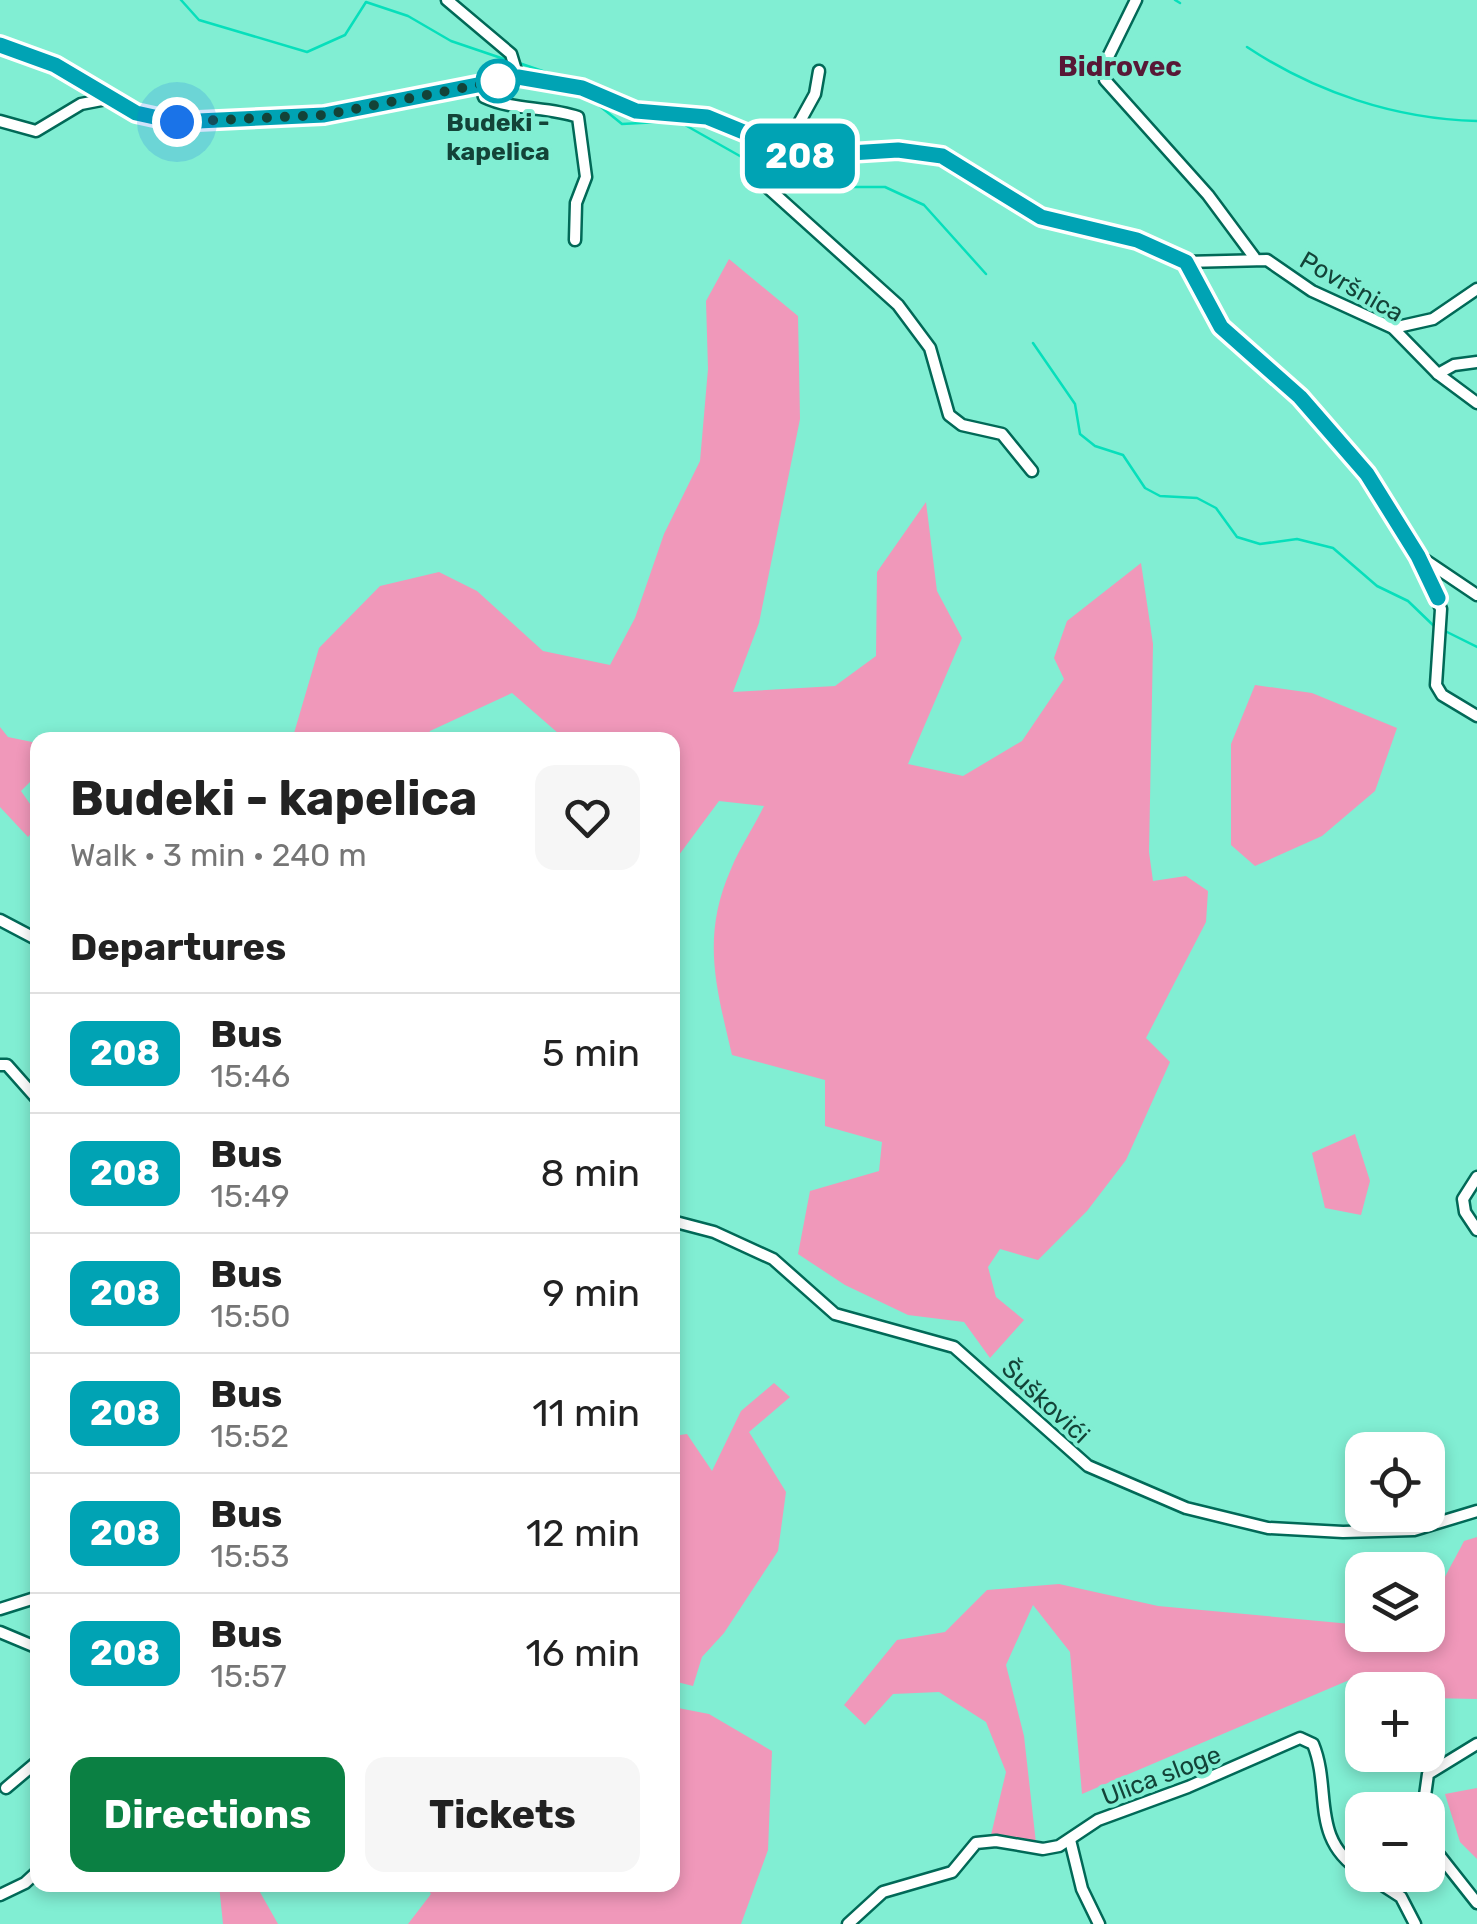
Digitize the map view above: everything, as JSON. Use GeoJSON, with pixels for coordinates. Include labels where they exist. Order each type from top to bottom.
{"type":"FeatureCollection","features":[{"type":"Feature","properties":{"kind":"street"},"geometry":{"type":"LineString","coordinates":[[447,0],[511,54],[518,77]]}},
{"type":"Feature","properties":{"kind":"street"},"geometry":{"type":"LineString","coordinates":[[1136,0],[1108,60],[1105,80],[1208,195],[1254,257]]}},
{"type":"Feature","properties":{"kind":"street"},"geometry":{"type":"LineString","coordinates":[[0,46],[55,65],[146,117],[205,123],[324,115],[383,100],[518,77],[577,87],[636,111],[707,117],[784,152],[802,156],[898,150],[942,156],[1041,217],[1137,240],[1186,262],[1254,257]]}},
{"type":"Feature","properties":{"kind":"street"},"geometry":{"type":"LineString","coordinates":[[784,152],[815,94],[819,71]]}},
{"type":"Feature","properties":{"kind":"street"},"geometry":{"type":"LineString","coordinates":[[481,86],[484,97],[504,106],[548,109],[578,117],[586,177],[576,203],[576,240]]}},
{"type":"Feature","properties":{"kind":"street"},"geometry":{"type":"LineString","coordinates":[[0,122],[36,130],[81,104],[112,98]]}},
{"type":"Feature","properties":{"kind":"street"},"geometry":{"type":"LineString","coordinates":[[760,142],[758,164],[777,198],[886,293],[920,333],[939,373],[949,415],[962,425],[1002,434],[1032,471]]}},
{"type":"Feature","properties":{"kind":"street","name":"Površnica"},"geometry":{"type":"LineString","coordinates":[[1254,257],[1274,264],[1312,291],[1394,328],[1438,374],[1477,403]]}},
{"type":"Feature","properties":{"kind":"street"},"geometry":{"type":"LineString","coordinates":[[1186,262],[1221,327],[1300,397],[1367,474],[1418,556],[1442,609],[1436,685],[1442,695],[1477,716]]}},
{"type":"Feature","properties":{"kind":"street"},"geometry":{"type":"LineString","coordinates":[[1394,328],[1434,319],[1477,289]]}},
{"type":"Feature","properties":{"kind":"street"},"geometry":{"type":"LineString","coordinates":[[1438,374],[1454,365],[1477,362]]}},
{"type":"Feature","properties":{"kind":"street"},"geometry":{"type":"LineString","coordinates":[[1418,556],[1477,595]]}},
{"type":"Feature","properties":{"kind":"street"},"geometry":{"type":"LineString","coordinates":[[0,920],[30,936]]}},
{"type":"Feature","properties":{"kind":"street"},"geometry":{"type":"LineString","coordinates":[[0,1065],[7,1065],[30,1091]]}},
{"type":"Feature","properties":{"kind":"street"},"geometry":{"type":"LineString","coordinates":[[1477,1177],[1463,1199],[1465,1212],[1477,1230]]}},
{"type":"Feature","properties":{"kind":"street","name":"Šuškovići"},"geometry":{"type":"LineString","coordinates":[[680,1223],[748,1244],[774,1258],[835,1314],[954,1346],[1088,1466],[1186,1508],[1268,1528],[1343,1532],[1414,1530],[1477,1510]]}},
{"type":"Feature","properties":{"kind":"street"},"geometry":{"type":"LineString","coordinates":[[0,1609],[30,1600]]}},
{"type":"Feature","properties":{"kind":"street"},"geometry":{"type":"LineString","coordinates":[[0,1632],[30,1645]]}},
{"type":"Feature","properties":{"kind":"street","name":"Ulica sloge"},"geometry":{"type":"LineString","coordinates":[[848,1924],[883,1892],[952,1872],[976,1843],[996,1841],[1043,1849],[1070,1840],[1098,1820],[1188,1787],[1300,1738],[1313,1744],[1317,1754],[1324,1820],[1345,1856]]}},
{"type":"Feature","properties":{"kind":"street"},"geometry":{"type":"LineString","coordinates":[[1426,1792],[1428,1774],[1477,1744]]}},
{"type":"Feature","properties":{"kind":"street"},"geometry":{"type":"LineString","coordinates":[[6,1788],[30,1768]]}},
{"type":"Feature","properties":{"kind":"street"},"geometry":{"type":"LineString","coordinates":[[1070,1840],[1082,1889],[1099,1924]]}},
{"type":"Feature","properties":{"kind":"street"},"geometry":{"type":"LineString","coordinates":[[1445,1863],[1477,1903]]}},
{"type":"Feature","properties":{"kind":"street"},"geometry":{"type":"LineString","coordinates":[[0,1895],[30,1878]]}},
{"type":"Feature","properties":{"kind":"street","name":"Ulica sloge"},"geometry":{"type":"LineString","coordinates":[[1393,1892],[1401,1897],[1415,1924]]}},
{"type":"Feature","properties":{"kind":"shaded area"},"geometry":{"type":"Polygon","coordinates":[[[729,259],[798,316],[800,419],[759,623],[733,692],[835,686],[876,656],[877,572],[926,502],[937,591],[962,638],[908,764],[963,776],[1022,741],[1064,679],[1054,658],[1067,621],[1141,563],[1153,644],[1149,852],[1153,881],[1186,876],[1208,891],[1206,922],[1146,1038],[1170,1062],[1126,1160],[1087,1211],[1038,1260],[1000,1249],[988,1267],[996,1297],[1024,1320],[990,1358],[964,1322],[908,1315],[845,1285],[798,1254],[810,1191],[879,1171],[882,1142],[825,1126],[825,1080],[732,1055],[714,962],[716,917],[731,869],[764,806],[719,801],[680,854],[680,732],[557,732],[512,693],[429,732],[294,732],[319,648],[380,586],[439,572],[477,591],[543,651],[610,665],[635,618],[664,534],[700,461],[708,369],[706,301],[729,259]]]}},
{"type":"Feature","properties":{"kind":"shaded area"},"geometry":{"type":"Polygon","coordinates":[[[1255,685],[1312,693],[1397,728],[1375,791],[1322,836],[1255,866],[1231,845],[1231,744],[1255,685]]]}},
{"type":"Feature","properties":{"kind":"shaded area"},"geometry":{"type":"Polygon","coordinates":[[[0,727],[8,737],[30,742],[30,782],[21,791],[30,804],[28,837],[0,807],[0,727]]]}},
{"type":"Feature","properties":{"kind":"shaded area"},"geometry":{"type":"Polygon","coordinates":[[[1355,1134],[1370,1181],[1361,1215],[1325,1208],[1312,1153],[1355,1134]]]}},
{"type":"Feature","properties":{"kind":"shaded area"},"geometry":{"type":"Polygon","coordinates":[[[774,1383],[790,1397],[749,1432],[786,1492],[778,1551],[724,1633],[702,1657],[693,1686],[680,1683],[680,1435],[687,1434],[712,1471],[741,1411],[774,1383]]]}},
{"type":"Feature","properties":{"kind":"shaded area"},"geometry":{"type":"Polygon","coordinates":[[[1477,1537],[1477,1699],[1445,1698],[1445,1672],[1345,1672],[1345,1682],[1082,1794],[1070,1652],[1033,1605],[1006,1665],[1024,1736],[1037,1852],[991,1835],[1006,1772],[986,1722],[939,1692],[893,1694],[865,1725],[844,1705],[897,1640],[945,1632],[987,1590],[1059,1584],[1158,1606],[1345,1623],[1345,1652],[1445,1652],[1445,1577],[1464,1541],[1477,1537]]]}},
{"type":"Feature","properties":{"kind":"shaded area"},"geometry":{"type":"Polygon","coordinates":[[[680,1708],[709,1714],[772,1751],[768,1850],[741,1924],[408,1924],[431,1894],[680,1892],[680,1708]]]}},
{"type":"Feature","properties":{"kind":"shaded area"},"geometry":{"type":"Polygon","coordinates":[[[1477,1788],[1477,1859],[1460,1842],[1445,1794],[1477,1788]]]}},
{"type":"Feature","properties":{"kind":"shaded area"},"geometry":{"type":"Polygon","coordinates":[[[220,1892],[260,1892],[278,1924],[223,1924],[220,1892]]]}},
{"type":"Feature","properties":{"kind":"waterway"},"geometry":{"type":"LineString","coordinates":[[181,0],[199,20],[307,52],[345,35],[366,2],[408,16],[451,41],[507,60]]}},
{"type":"Feature","properties":{"kind":"waterway","name":"Bidrovec"},"geometry":{"type":"LineString","coordinates":[[1175,0],[1180,3]]}},
{"type":"Feature","properties":{"kind":"waterway","name":"Bidrovec"},"geometry":{"type":"LineString","coordinates":[[1247,47],[1300,77],[1357,100],[1416,115],[1477,121]]}},
{"type":"Feature","properties":{"kind":"waterway"},"geometry":{"type":"LineString","coordinates":[[519,63],[569,80]]}},
{"type":"Feature","properties":{"kind":"waterway"},"geometry":{"type":"LineString","coordinates":[[586,95],[622,124],[678,121],[754,164]]}},
{"type":"Feature","properties":{"kind":"waterway"},"geometry":{"type":"LineString","coordinates":[[762,165],[798,168],[841,187],[885,187],[924,205],[986,274]]}},
{"type":"Feature","properties":{"kind":"waterway"},"geometry":{"type":"LineString","coordinates":[[1033,343],[1075,404],[1080,434],[1095,446],[1123,455],[1145,488],[1160,496],[1197,498],[1216,508],[1237,537],[1260,544],[1297,539],[1333,548],[1377,586],[1408,601],[1435,627]]}},
{"type":"Feature","properties":{"kind":"waterway"},"geometry":{"type":"LineString","coordinates":[[1443,630],[1477,647]]}},
{"type":"Feature","properties":{"kind":"bus line","name":"208"},"geometry":{"type":"LineString","coordinates":[[0,45],[55,65],[136,113],[156,120],[205,123],[324,115],[383,100],[466,90],[518,77],[582,88],[636,111],[707,117],[784,152],[802,156],[922,150],[942,156],[1041,217],[1074,228],[1137,240],[1186,262],[1221,327],[1300,397],[1367,474],[1418,556],[1438,598]]}},
{"type":"Feature","properties":{"kind":"place","name":"Budeki - kapelica"},"geometry":{"type":"Point","coordinates":[498,81]}},
{"type":"Feature","properties":{"kind":"district","name":"Bidrovec"},"geometry":{"type":"Point","coordinates":[1120,66]}},
{"type":"Feature","properties":{"kind":"route"},"geometry":{"type":"LineString","coordinates":[[177,122],[324,115],[383,100],[466,90],[498,81]]}}]}
